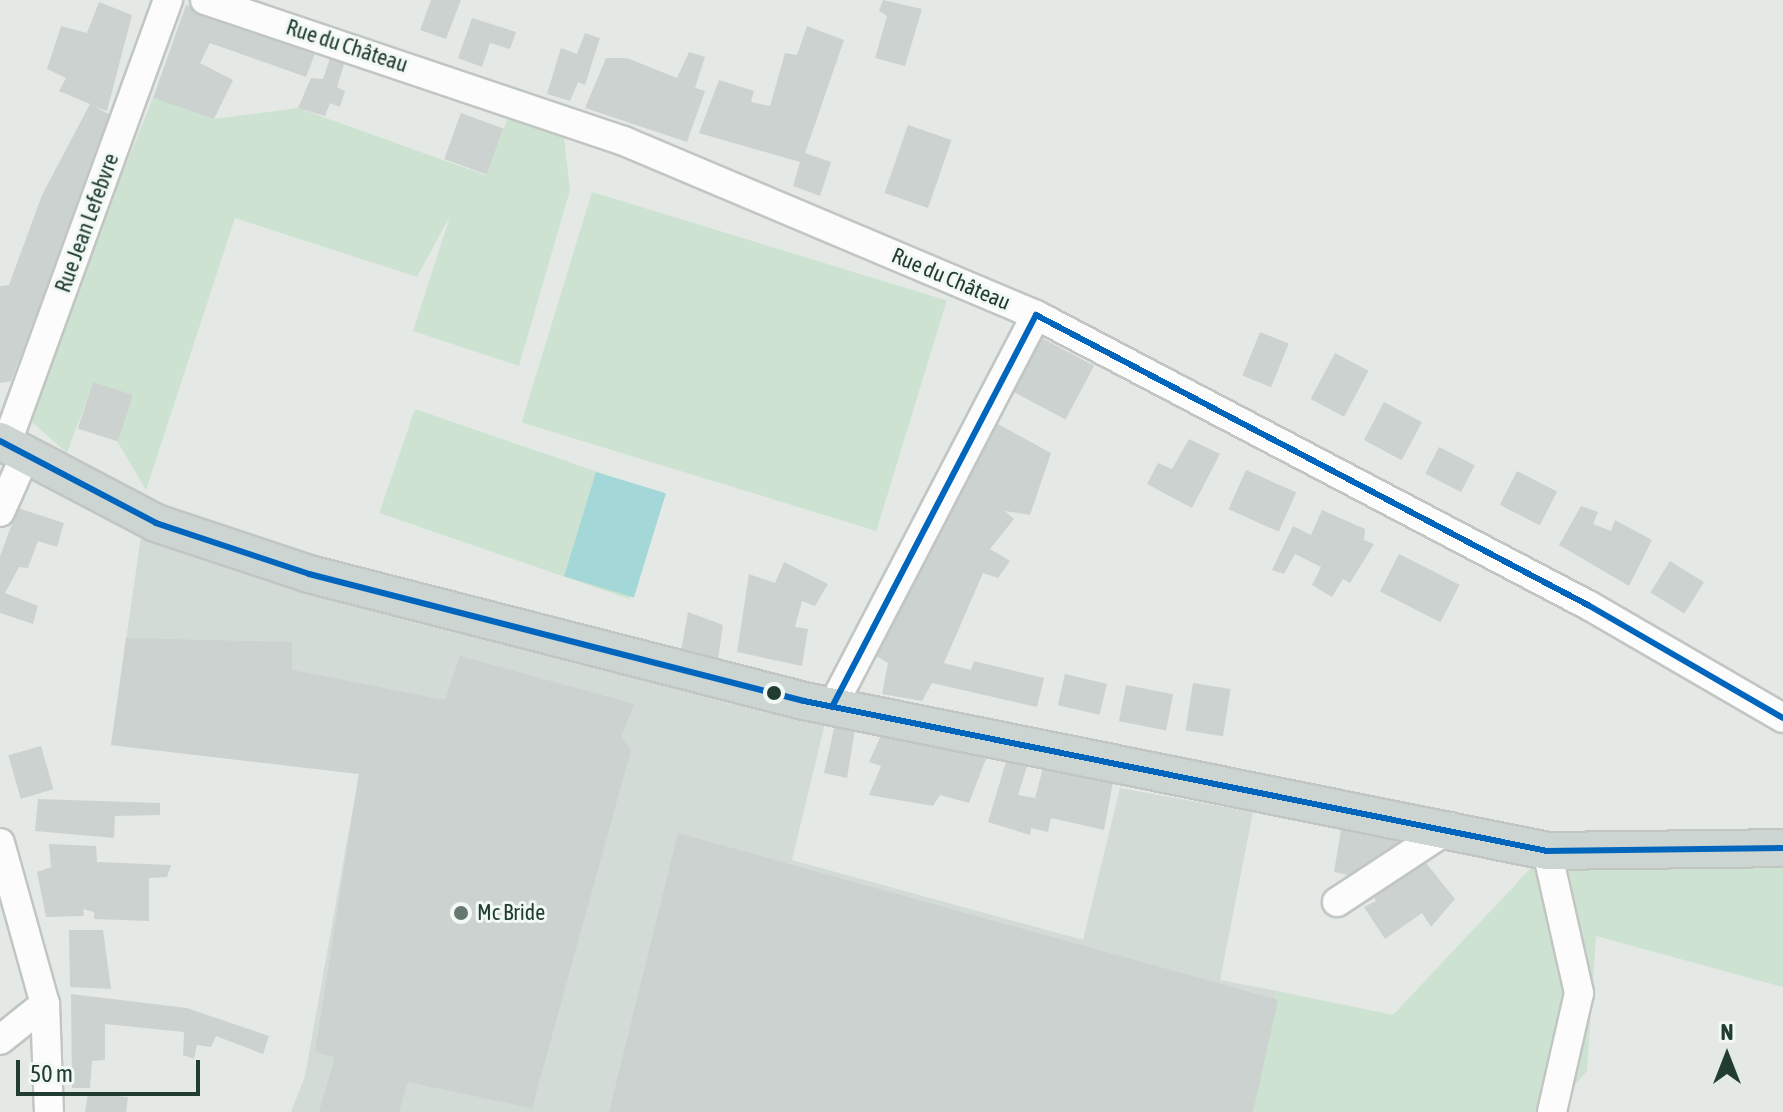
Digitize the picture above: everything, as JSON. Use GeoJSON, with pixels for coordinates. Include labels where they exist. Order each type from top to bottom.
{"type":"FeatureCollection","features":[{"type":"Feature","properties":{"kind":"main road"},"geometry":{"type":"LineString","coordinates":[[10,448],[156,523],[309,574],[832,707],[1451,827],[1547,851],[1783,848]]}},
{"type":"Feature","properties":{"kind":"street","name":"Rue Jean Lefebvre"},"geometry":{"type":"LineString","coordinates":[[0,512],[10,448],[168,0]]}},
{"type":"Feature","properties":{"kind":"street","name":"Rue du Château"},"geometry":{"type":"LineString","coordinates":[[205,0],[451,80],[624,141],[1036,315],[1588,605],[1781,712]]}},
{"type":"Feature","properties":{"kind":"street"},"geometry":{"type":"LineString","coordinates":[[832,707],[1036,315]]}},
{"type":"Feature","properties":{"kind":"street"},"geometry":{"type":"LineString","coordinates":[[1337,902],[1451,827]]}},
{"type":"Feature","properties":{"kind":"street"},"geometry":{"type":"LineString","coordinates":[[0,843],[45,1004],[49,1112]]}},
{"type":"Feature","properties":{"kind":"street"},"geometry":{"type":"LineString","coordinates":[[1547,851],[1579,993],[1552,1112]]}},
{"type":"Feature","properties":{"kind":"street"},"geometry":{"type":"LineString","coordinates":[[0,1040],[45,1004]]}},
{"type":"Feature","properties":{"kind":"shaded area"},"geometry":{"type":"Polygon","coordinates":[[[141,536],[826,719],[792,860],[1083,940],[1120,788],[1253,812],[1220,980],[1277,991],[1253,1112],[291,1112],[305,1076],[359,774],[111,745],[141,536]]]}},
{"type":"Feature","properties":{"kind":"green space"},"geometry":{"type":"Polygon","coordinates":[[[153,98],[214,119],[298,108],[485,175],[512,108],[563,129],[570,190],[519,366],[413,331],[450,216],[417,277],[235,218],[146,490],[117,441],[132,395],[93,383],[67,453],[24,415],[153,98]]]}},
{"type":"Feature","properties":{"kind":"green space"},"geometry":{"type":"Polygon","coordinates":[[[592,192],[947,300],[876,531],[522,422],[592,192]]]}},
{"type":"Feature","properties":{"kind":"green space"},"geometry":{"type":"Polygon","coordinates":[[[415,409],[666,495],[630,599],[379,513],[415,409]]]}},
{"type":"Feature","properties":{"kind":"green space"},"geometry":{"type":"Polygon","coordinates":[[[1783,848],[1783,987],[1596,936],[1587,1071],[1551,1112],[1253,1112],[1277,991],[1393,1015],[1547,851],[1783,848]]]}},
{"type":"Feature","properties":{"kind":"water"},"geometry":{"type":"Polygon","coordinates":[[[596,472],[666,493],[634,598],[564,576],[596,472]]]}},
{"type":"Feature","properties":{"kind":"building"},"geometry":{"type":"Polygon","coordinates":[[[431,0],[461,0],[446,39],[420,30],[431,0]]]}},
{"type":"Feature","properties":{"kind":"building"},"geometry":{"type":"Polygon","coordinates":[[[883,0],[922,9],[905,66],[875,58],[887,16],[879,11],[883,0]]]}},
{"type":"Feature","properties":{"kind":"building"},"geometry":{"type":"Polygon","coordinates":[[[99,2],[132,15],[107,111],[95,107],[113,116],[11,381],[0,383],[0,286],[9,285],[42,195],[90,104],[59,91],[66,78],[47,69],[61,26],[87,33],[99,2]]]}},
{"type":"Feature","properties":{"kind":"building"},"geometry":{"type":"Polygon","coordinates":[[[186,5],[267,35],[319,43],[306,77],[210,43],[200,63],[233,80],[214,119],[153,98],[186,5]]]}},
{"type":"Feature","properties":{"kind":"building"},"geometry":{"type":"Polygon","coordinates":[[[472,18],[516,32],[510,49],[490,43],[482,67],[458,58],[472,18]]]}},
{"type":"Feature","properties":{"kind":"building"},"geometry":{"type":"Polygon","coordinates":[[[807,26],[844,40],[805,153],[831,162],[820,196],[793,186],[800,162],[699,133],[719,80],[754,91],[751,102],[770,106],[785,53],[797,55],[807,26]]]}},
{"type":"Feature","properties":{"kind":"building"},"geometry":{"type":"Polygon","coordinates":[[[585,33],[600,38],[585,85],[578,82],[570,101],[547,94],[561,48],[577,54],[585,33]]]}},
{"type":"Feature","properties":{"kind":"building"},"geometry":{"type":"Polygon","coordinates":[[[333,49],[347,55],[337,87],[345,91],[340,107],[330,103],[325,116],[298,108],[311,78],[323,79],[333,49]]]}},
{"type":"Feature","properties":{"kind":"building"},"geometry":{"type":"Polygon","coordinates":[[[689,52],[705,57],[695,88],[705,91],[687,142],[585,108],[606,58],[627,58],[677,78],[689,52]]]}},
{"type":"Feature","properties":{"kind":"building"},"geometry":{"type":"Polygon","coordinates":[[[461,113],[503,128],[487,174],[444,159],[461,113]]]}},
{"type":"Feature","properties":{"kind":"building"},"geometry":{"type":"Polygon","coordinates":[[[908,125],[951,140],[928,208],[885,193],[908,125]]]}},
{"type":"Feature","properties":{"kind":"building"},"geometry":{"type":"Polygon","coordinates":[[[1260,332],[1289,344],[1271,387],[1242,376],[1260,332]]]}},
{"type":"Feature","properties":{"kind":"building"},"geometry":{"type":"Polygon","coordinates":[[[1042,338],[1094,366],[1065,420],[1013,392],[1042,338]]]}},
{"type":"Feature","properties":{"kind":"building"},"geometry":{"type":"Polygon","coordinates":[[[1335,353],[1369,371],[1344,417],[1311,399],[1335,353]]]}},
{"type":"Feature","properties":{"kind":"building"},"geometry":{"type":"Polygon","coordinates":[[[93,382],[133,395],[118,442],[78,429],[93,382]]]}},
{"type":"Feature","properties":{"kind":"building"},"geometry":{"type":"Polygon","coordinates":[[[1384,402],[1422,422],[1402,460],[1364,440],[1384,402]]]}},
{"type":"Feature","properties":{"kind":"building"},"geometry":{"type":"Polygon","coordinates":[[[996,423],[1051,453],[1030,515],[1005,511],[1014,519],[990,549],[1010,561],[998,578],[983,573],[944,663],[971,670],[974,661],[1044,678],[1037,707],[932,683],[922,701],[882,694],[888,663],[873,654],[996,423]]]}},
{"type":"Feature","properties":{"kind":"building"},"geometry":{"type":"Polygon","coordinates":[[[1189,439],[1220,454],[1192,508],[1147,484],[1158,463],[1172,469],[1189,439]]]}},
{"type":"Feature","properties":{"kind":"building"},"geometry":{"type":"Polygon","coordinates":[[[1439,447],[1475,465],[1461,492],[1425,474],[1439,447]]]}},
{"type":"Feature","properties":{"kind":"building"},"geometry":{"type":"Polygon","coordinates":[[[1246,470],[1296,492],[1279,532],[1229,509],[1246,470]]]}},
{"type":"Feature","properties":{"kind":"building"},"geometry":{"type":"Polygon","coordinates":[[[1517,471],[1557,491],[1540,525],[1500,505],[1517,471]]]}},
{"type":"Feature","properties":{"kind":"building"},"geometry":{"type":"Polygon","coordinates":[[[1581,506],[1598,512],[1593,524],[1611,531],[1615,520],[1652,540],[1629,586],[1559,545],[1581,506]]]}},
{"type":"Feature","properties":{"kind":"building"},"geometry":{"type":"Polygon","coordinates":[[[18,508],[64,523],[57,547],[38,541],[28,568],[19,567],[5,593],[38,606],[33,624],[0,613],[0,556],[18,508]]]}},
{"type":"Feature","properties":{"kind":"building"},"geometry":{"type":"Polygon","coordinates":[[[1322,510],[1365,529],[1364,540],[1374,544],[1350,583],[1343,579],[1332,597],[1312,585],[1321,567],[1295,554],[1284,574],[1272,570],[1293,526],[1311,535],[1322,510]]]}},
{"type":"Feature","properties":{"kind":"building"},"geometry":{"type":"Polygon","coordinates":[[[1399,554],[1460,585],[1441,622],[1380,591],[1399,554]]]}},
{"type":"Feature","properties":{"kind":"building"},"geometry":{"type":"Polygon","coordinates":[[[1670,561],[1704,582],[1684,614],[1650,592],[1670,561]]]}},
{"type":"Feature","properties":{"kind":"building"},"geometry":{"type":"Polygon","coordinates":[[[784,562],[828,584],[815,606],[802,601],[795,627],[808,629],[802,666],[737,652],[749,574],[775,583],[784,562]]]}},
{"type":"Feature","properties":{"kind":"building"},"geometry":{"type":"Polygon","coordinates":[[[688,612],[723,625],[718,659],[681,651],[688,612]]]}},
{"type":"Feature","properties":{"kind":"building","name":"Mc Bride"},"geometry":{"type":"Polygon","coordinates":[[[126,638],[292,642],[292,670],[445,700],[460,656],[634,704],[621,737],[631,750],[532,1108],[408,1082],[399,1112],[319,1112],[335,1057],[315,1052],[359,774],[111,745],[126,638]]]}},
{"type":"Feature","properties":{"kind":"building"},"geometry":{"type":"Polygon","coordinates":[[[1065,674],[1107,684],[1100,715],[1058,705],[1065,674]]]}},
{"type":"Feature","properties":{"kind":"building"},"geometry":{"type":"Polygon","coordinates":[[[1193,683],[1231,689],[1223,736],[1185,730],[1193,683]]]}},
{"type":"Feature","properties":{"kind":"building"},"geometry":{"type":"Polygon","coordinates":[[[1126,685],[1173,694],[1166,730],[1119,721],[1126,685]]]}},
{"type":"Feature","properties":{"kind":"building"},"geometry":{"type":"Polygon","coordinates":[[[836,720],[856,723],[847,778],[824,773],[836,720]]]}},
{"type":"Feature","properties":{"kind":"building"},"geometry":{"type":"Polygon","coordinates":[[[884,729],[989,751],[969,803],[940,795],[933,806],[869,795],[881,766],[869,762],[884,729]]]}},
{"type":"Feature","properties":{"kind":"building"},"geometry":{"type":"Polygon","coordinates":[[[41,746],[53,789],[21,799],[8,755],[41,746]]]}},
{"type":"Feature","properties":{"kind":"building"},"geometry":{"type":"Polygon","coordinates":[[[1008,755],[1029,760],[1018,795],[1035,798],[1044,764],[1114,777],[1104,830],[1051,818],[1048,832],[1031,828],[1030,835],[988,822],[1008,755]]]}},
{"type":"Feature","properties":{"kind":"building"},"geometry":{"type":"Polygon","coordinates":[[[38,799],[160,803],[160,815],[115,816],[114,838],[35,831],[38,799]]]}},
{"type":"Feature","properties":{"kind":"building"},"geometry":{"type":"Polygon","coordinates":[[[1342,824],[1405,838],[1357,877],[1334,872],[1342,824]]]}},
{"type":"Feature","properties":{"kind":"building"},"geometry":{"type":"Polygon","coordinates":[[[678,833],[1278,1000],[1253,1112],[609,1112],[678,833]]]}},
{"type":"Feature","properties":{"kind":"building"},"geometry":{"type":"Polygon","coordinates":[[[49,844],[96,846],[97,862],[171,865],[167,877],[149,878],[149,921],[94,919],[94,912],[83,909],[84,916],[46,917],[37,872],[51,867],[49,844]]]}},
{"type":"Feature","properties":{"kind":"building"},"geometry":{"type":"Polygon","coordinates":[[[1422,858],[1455,899],[1431,927],[1422,913],[1385,939],[1364,907],[1376,901],[1369,888],[1422,858]]]}},
{"type":"Feature","properties":{"kind":"building"},"geometry":{"type":"Polygon","coordinates":[[[69,930],[103,930],[111,989],[70,987],[69,930]]]}},
{"type":"Feature","properties":{"kind":"building"},"geometry":{"type":"Polygon","coordinates":[[[71,994],[187,1008],[269,1036],[263,1054],[216,1036],[211,1047],[197,1045],[194,1059],[183,1055],[184,1032],[105,1024],[105,1060],[92,1061],[90,1088],[72,1088],[71,994]]]}},
{"type":"Feature","properties":{"kind":"building"},"geometry":{"type":"Polygon","coordinates":[[[88,1093],[128,1097],[126,1112],[85,1112],[88,1093]]]}},
{"type":"Feature","properties":{"kind":"transit line"},"geometry":{"type":"LineString","coordinates":[[1036,315],[1588,605],[1783,718]]}},
{"type":"Feature","properties":{"kind":"transit line"},"geometry":{"type":"LineString","coordinates":[[832,707],[1036,315]]}},
{"type":"Feature","properties":{"kind":"transit line"},"geometry":{"type":"LineString","coordinates":[[0,441],[156,523],[309,574],[804,701],[1547,851],[1783,848]]}},
{"type":"Feature","properties":{"kind":"place","name":"Mc Bride"},"geometry":{"type":"Point","coordinates":[461,913]}}]}
